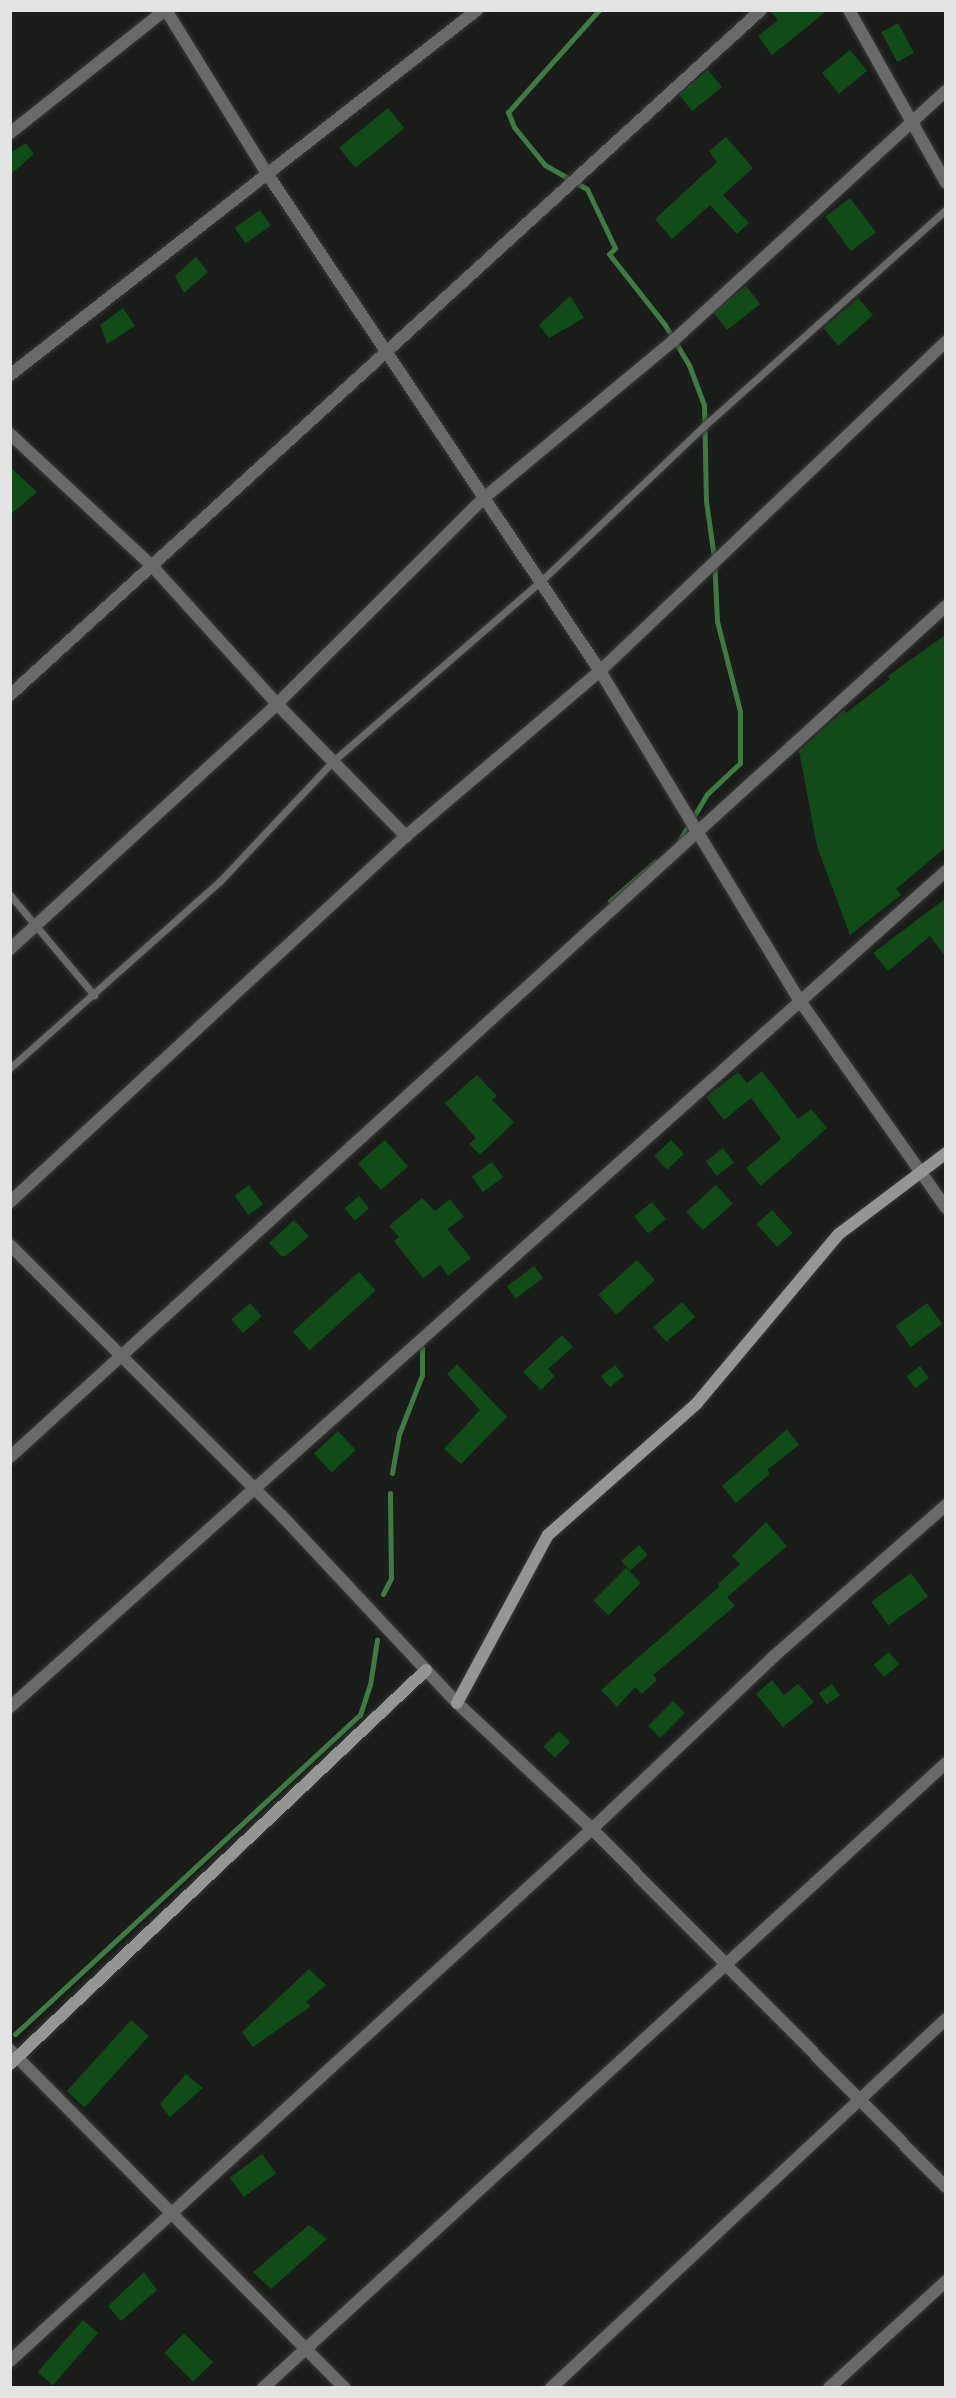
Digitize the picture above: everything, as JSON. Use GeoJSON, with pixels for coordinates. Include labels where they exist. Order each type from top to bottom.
{"type":"FeatureCollection","features":[{"type":"Feature","properties":{"kind":"street"},"geometry":{"type":"LineString","coordinates":[[10,133],[166,10],[268,175],[600,670],[699,829],[800,1001],[923,1172],[945,1208]]}},
{"type":"Feature","properties":{"kind":"street"},"geometry":{"type":"LineString","coordinates":[[10,375],[477,10]]}},
{"type":"Feature","properties":{"kind":"street"},"geometry":{"type":"LineString","coordinates":[[10,695],[761,10]]}},
{"type":"Feature","properties":{"kind":"street"},"geometry":{"type":"LineString","coordinates":[[849,10],[945,183]]}},
{"type":"Feature","properties":{"kind":"street"},"geometry":{"type":"LineString","coordinates":[[10,949],[277,704],[485,497],[674,340],[945,91]]}},
{"type":"Feature","properties":{"kind":"street"},"geometry":{"type":"LineString","coordinates":[[10,1202],[406,836],[600,670],[945,341]]}},
{"type":"Feature","properties":{"kind":"street"},"geometry":{"type":"LineString","coordinates":[[10,434],[152,566],[277,704],[406,836]]}},
{"type":"Feature","properties":{"kind":"street"},"geometry":{"type":"LineString","coordinates":[[10,1457],[945,606]]}},
{"type":"Feature","properties":{"kind":"street"},"geometry":{"type":"LineString","coordinates":[[10,1707],[945,872]]}},
{"type":"Feature","properties":{"kind":"street"},"geometry":{"type":"LineString","coordinates":[[457,1703],[548,1535],[697,1403],[839,1234],[945,1153]]}},
{"type":"Feature","properties":{"kind":"street"},"geometry":{"type":"LineString","coordinates":[[10,1245],[254,1488],[457,1703],[592,1829],[945,2187]]}},
{"type":"Feature","properties":{"kind":"street"},"geometry":{"type":"LineString","coordinates":[[10,2361],[592,1829],[773,1657],[945,1505]]}},
{"type":"Feature","properties":{"kind":"street"},"geometry":{"type":"LineString","coordinates":[[345,2388],[173,2213],[13,2057],[426,1670]]}},
{"type":"Feature","properties":{"kind":"street"},"geometry":{"type":"LineString","coordinates":[[262,2388],[945,1762]]}},
{"type":"Feature","properties":{"kind":"street"},"geometry":{"type":"LineString","coordinates":[[551,2388],[945,2019]]}},
{"type":"Feature","properties":{"kind":"street"},"geometry":{"type":"LineString","coordinates":[[829,2388],[945,2281]]}},
{"type":"Feature","properties":{"kind":"lane"},"geometry":{"type":"LineString","coordinates":[[10,1068],[220,882],[333,761],[542,581],[704,426],[945,210]]}},
{"type":"Feature","properties":{"kind":"lane"},"geometry":{"type":"LineString","coordinates":[[10,895],[94,995]]}},
{"type":"Feature","properties":{"kind":"building"},"geometry":{"type":"Polygon","coordinates":[[[769,10],[828,10],[772,55],[758,36],[778,20],[769,10]]]}},
{"type":"Feature","properties":{"kind":"building"},"geometry":{"type":"Polygon","coordinates":[[[898,23],[914,53],[897,62],[881,32],[898,23]]]}},
{"type":"Feature","properties":{"kind":"building"},"geometry":{"type":"Polygon","coordinates":[[[850,50],[867,71],[839,94],[822,73],[850,50]]]}},
{"type":"Feature","properties":{"kind":"building"},"geometry":{"type":"Polygon","coordinates":[[[708,70],[722,87],[692,111],[678,94],[708,70]]]}},
{"type":"Feature","properties":{"kind":"building"},"geometry":{"type":"Polygon","coordinates":[[[388,108],[404,128],[355,168],[339,148],[388,108]]]}},
{"type":"Feature","properties":{"kind":"building"},"geometry":{"type":"Polygon","coordinates":[[[726,137],[753,168],[723,195],[749,223],[737,234],[710,205],[672,239],[655,219],[717,162],[709,151],[726,137]]]}},
{"type":"Feature","properties":{"kind":"building"},"geometry":{"type":"Polygon","coordinates":[[[26,143],[34,154],[10,175],[10,153],[26,143]]]}},
{"type":"Feature","properties":{"kind":"building"},"geometry":{"type":"Polygon","coordinates":[[[850,198],[876,232],[851,251],[825,217],[850,198]]]}},
{"type":"Feature","properties":{"kind":"building"},"geometry":{"type":"Polygon","coordinates":[[[260,210],[271,226],[246,243],[235,228],[260,210]]]}},
{"type":"Feature","properties":{"kind":"building"},"geometry":{"type":"Polygon","coordinates":[[[196,257],[208,272],[184,293],[175,276],[196,257]]]}},
{"type":"Feature","properties":{"kind":"building"},"geometry":{"type":"Polygon","coordinates":[[[746,286],[760,304],[727,330],[713,312],[746,286]]]}},
{"type":"Feature","properties":{"kind":"building"},"geometry":{"type":"Polygon","coordinates":[[[570,296],[584,318],[549,338],[539,325],[570,296]]]}},
{"type":"Feature","properties":{"kind":"building"},"geometry":{"type":"Polygon","coordinates":[[[858,298],[873,315],[838,346],[823,328],[858,298]]]}},
{"type":"Feature","properties":{"kind":"building"},"geometry":{"type":"Polygon","coordinates":[[[123,308],[135,326],[107,344],[100,325],[123,308]]]}},
{"type":"Feature","properties":{"kind":"building"},"geometry":{"type":"Polygon","coordinates":[[[10,467],[37,492],[10,515],[10,467]]]}},
{"type":"Feature","properties":{"kind":"building"},"geometry":{"type":"Polygon","coordinates":[[[945,635],[945,848],[896,889],[901,895],[850,935],[817,846],[799,751],[844,710],[846,713],[890,679],[888,676],[945,635]]]}},
{"type":"Feature","properties":{"kind":"building"},"geometry":{"type":"Polygon","coordinates":[[[945,899],[945,956],[930,936],[888,971],[873,953],[945,899]]]}},
{"type":"Feature","properties":{"kind":"building"},"geometry":{"type":"Polygon","coordinates":[[[762,1071],[798,1119],[811,1109],[827,1128],[761,1186],[746,1168],[781,1139],[751,1098],[724,1120],[706,1097],[738,1072],[747,1083],[762,1071]]]}},
{"type":"Feature","properties":{"kind":"building"},"geometry":{"type":"Polygon","coordinates":[[[477,1075],[497,1096],[492,1100],[514,1122],[480,1155],[469,1144],[476,1138],[445,1103],[477,1075]]]}},
{"type":"Feature","properties":{"kind":"building"},"geometry":{"type":"Polygon","coordinates":[[[385,1140],[408,1166],[381,1190],[358,1164],[385,1140]]]}},
{"type":"Feature","properties":{"kind":"building"},"geometry":{"type":"Polygon","coordinates":[[[671,1140],[684,1154],[667,1170],[654,1156],[671,1140]]]}},
{"type":"Feature","properties":{"kind":"building"},"geometry":{"type":"Polygon","coordinates":[[[723,1148],[734,1162],[717,1176],[706,1162],[723,1148]]]}},
{"type":"Feature","properties":{"kind":"building"},"geometry":{"type":"Polygon","coordinates":[[[492,1162],[503,1177],[483,1192],[472,1177],[492,1162]]]}},
{"type":"Feature","properties":{"kind":"building"},"geometry":{"type":"Polygon","coordinates":[[[249,1185],[263,1204],[249,1215],[234,1196],[249,1185]]]}},
{"type":"Feature","properties":{"kind":"building"},"geometry":{"type":"Polygon","coordinates":[[[716,1185],[733,1204],[703,1230],[686,1212],[716,1185]]]}},
{"type":"Feature","properties":{"kind":"building"},"geometry":{"type":"Polygon","coordinates":[[[359,1196],[369,1208],[355,1220],[344,1208],[359,1196]]]}},
{"type":"Feature","properties":{"kind":"building"},"geometry":{"type":"Polygon","coordinates":[[[422,1198],[435,1211],[450,1199],[464,1217],[447,1229],[471,1258],[448,1276],[440,1265],[423,1278],[394,1241],[399,1237],[389,1226],[422,1198]]]}},
{"type":"Feature","properties":{"kind":"building"},"geometry":{"type":"Polygon","coordinates":[[[652,1202],[666,1219],[648,1234],[634,1216],[652,1202]]]}},
{"type":"Feature","properties":{"kind":"building"},"geometry":{"type":"Polygon","coordinates":[[[772,1210],[793,1233],[777,1247],[756,1224],[772,1210]]]}},
{"type":"Feature","properties":{"kind":"building"},"geometry":{"type":"Polygon","coordinates":[[[294,1220],[309,1236],[286,1256],[281,1256],[269,1243],[294,1220]]]}},
{"type":"Feature","properties":{"kind":"building"},"geometry":{"type":"Polygon","coordinates":[[[637,1260],[655,1280],[616,1315],[598,1295],[637,1260]]]}},
{"type":"Feature","properties":{"kind":"building"},"geometry":{"type":"Polygon","coordinates":[[[534,1266],[543,1278],[516,1298],[507,1286],[534,1266]]]}},
{"type":"Feature","properties":{"kind":"building"},"geometry":{"type":"Polygon","coordinates":[[[359,1272],[376,1291],[310,1350],[293,1332],[359,1272]]]}},
{"type":"Feature","properties":{"kind":"building"},"geometry":{"type":"Polygon","coordinates":[[[682,1302],[695,1317],[666,1342],[653,1327],[682,1302]]]}},
{"type":"Feature","properties":{"kind":"building"},"geometry":{"type":"Polygon","coordinates":[[[250,1303],[262,1317],[243,1333],[231,1319],[250,1303]]]}},
{"type":"Feature","properties":{"kind":"building"},"geometry":{"type":"Polygon","coordinates":[[[927,1303],[942,1324],[911,1347],[895,1326],[927,1303]]]}},
{"type":"Feature","properties":{"kind":"building"},"geometry":{"type":"Polygon","coordinates":[[[562,1335],[573,1347],[548,1369],[555,1376],[541,1390],[523,1372],[562,1335]]]}},
{"type":"Feature","properties":{"kind":"building"},"geometry":{"type":"Polygon","coordinates":[[[457,1364],[507,1417],[461,1464],[444,1449],[480,1410],[447,1374],[457,1364]]]}},
{"type":"Feature","properties":{"kind":"building"},"geometry":{"type":"Polygon","coordinates":[[[615,1365],[624,1376],[610,1387],[601,1376],[615,1365]]]}},
{"type":"Feature","properties":{"kind":"building"},"geometry":{"type":"Polygon","coordinates":[[[920,1366],[929,1378],[915,1388],[906,1376],[920,1366]]]}},
{"type":"Feature","properties":{"kind":"building"},"geometry":{"type":"Polygon","coordinates":[[[787,1429],[799,1445],[767,1470],[770,1474],[736,1503],[722,1486],[787,1429]]]}},
{"type":"Feature","properties":{"kind":"building"},"geometry":{"type":"Polygon","coordinates":[[[338,1431],[356,1450],[332,1473],[314,1454],[338,1431]]]}},
{"type":"Feature","properties":{"kind":"building"},"geometry":{"type":"Polygon","coordinates":[[[766,1522],[787,1546],[727,1597],[735,1606],[653,1675],[657,1680],[642,1694],[635,1687],[617,1707],[601,1690],[719,1587],[718,1584],[740,1564],[732,1556],[766,1522]]]}},
{"type":"Feature","properties":{"kind":"building"},"geometry":{"type":"Polygon","coordinates":[[[639,1545],[648,1555],[630,1571],[621,1561],[639,1545]]]}},
{"type":"Feature","properties":{"kind":"building"},"geometry":{"type":"Polygon","coordinates":[[[626,1568],[641,1583],[608,1615],[593,1601],[626,1568]]]}},
{"type":"Feature","properties":{"kind":"building"},"geometry":{"type":"Polygon","coordinates":[[[911,1573],[928,1596],[888,1625],[871,1602],[911,1573]]]}},
{"type":"Feature","properties":{"kind":"building"},"geometry":{"type":"Polygon","coordinates":[[[889,1652],[899,1664],[884,1677],[874,1665],[889,1652]]]}},
{"type":"Feature","properties":{"kind":"building"},"geometry":{"type":"Polygon","coordinates":[[[772,1680],[784,1695],[798,1684],[814,1702],[783,1727],[756,1694],[772,1680]]]}},
{"type":"Feature","properties":{"kind":"building"},"geometry":{"type":"Polygon","coordinates":[[[832,1684],[840,1696],[827,1705],[819,1693],[832,1684]]]}},
{"type":"Feature","properties":{"kind":"building"},"geometry":{"type":"Polygon","coordinates":[[[673,1701],[685,1713],[660,1738],[648,1726],[673,1701]]]}},
{"type":"Feature","properties":{"kind":"building"},"geometry":{"type":"Polygon","coordinates":[[[559,1731],[570,1742],[555,1758],[543,1747],[559,1731]]]}},
{"type":"Feature","properties":{"kind":"building"},"geometry":{"type":"Polygon","coordinates":[[[309,1969],[326,1985],[306,2002],[311,2006],[253,2047],[242,2032],[309,1969]]]}},
{"type":"Feature","properties":{"kind":"building"},"geometry":{"type":"Polygon","coordinates":[[[131,2020],[149,2036],[85,2107],[67,2091],[131,2020]]]}},
{"type":"Feature","properties":{"kind":"building"},"geometry":{"type":"Polygon","coordinates":[[[186,2074],[203,2088],[170,2117],[160,2104],[186,2074]]]}},
{"type":"Feature","properties":{"kind":"building"},"geometry":{"type":"Polygon","coordinates":[[[262,2154],[276,2173],[244,2197],[230,2178],[262,2154]]]}},
{"type":"Feature","properties":{"kind":"building"},"geometry":{"type":"Polygon","coordinates":[[[309,2225],[327,2239],[271,2289],[253,2272],[309,2225]]]}},
{"type":"Feature","properties":{"kind":"building"},"geometry":{"type":"Polygon","coordinates":[[[144,2272],[157,2290],[121,2321],[108,2306],[144,2272]]]}},
{"type":"Feature","properties":{"kind":"building"},"geometry":{"type":"Polygon","coordinates":[[[83,2320],[98,2333],[53,2385],[38,2372],[83,2320]]]}},
{"type":"Feature","properties":{"kind":"building"},"geometry":{"type":"Polygon","coordinates":[[[184,2333],[213,2362],[193,2382],[164,2353],[184,2333]]]}},
{"type":"Feature","properties":{"kind":"waterway"},"geometry":{"type":"LineString","coordinates":[[599,10],[508,112],[514,127],[545,165],[587,189],[615,248],[609,254],[665,325],[689,365],[704,405],[706,501],[714,558],[717,621],[740,711],[740,763],[707,794],[678,843]]}},
{"type":"Feature","properties":{"kind":"waterway"},"geometry":{"type":"LineString","coordinates":[[610,901],[655,862]]}},
{"type":"Feature","properties":{"kind":"waterway"},"geometry":{"type":"LineString","coordinates":[[392,1473],[399,1434],[422,1375],[422,1348]]}},
{"type":"Feature","properties":{"kind":"waterway"},"geometry":{"type":"LineString","coordinates":[[383,1594],[391,1578],[390,1493]]}},
{"type":"Feature","properties":{"kind":"waterway"},"geometry":{"type":"LineString","coordinates":[[15,2034],[360,1715],[370,1685],[377,1640]]}}]}
